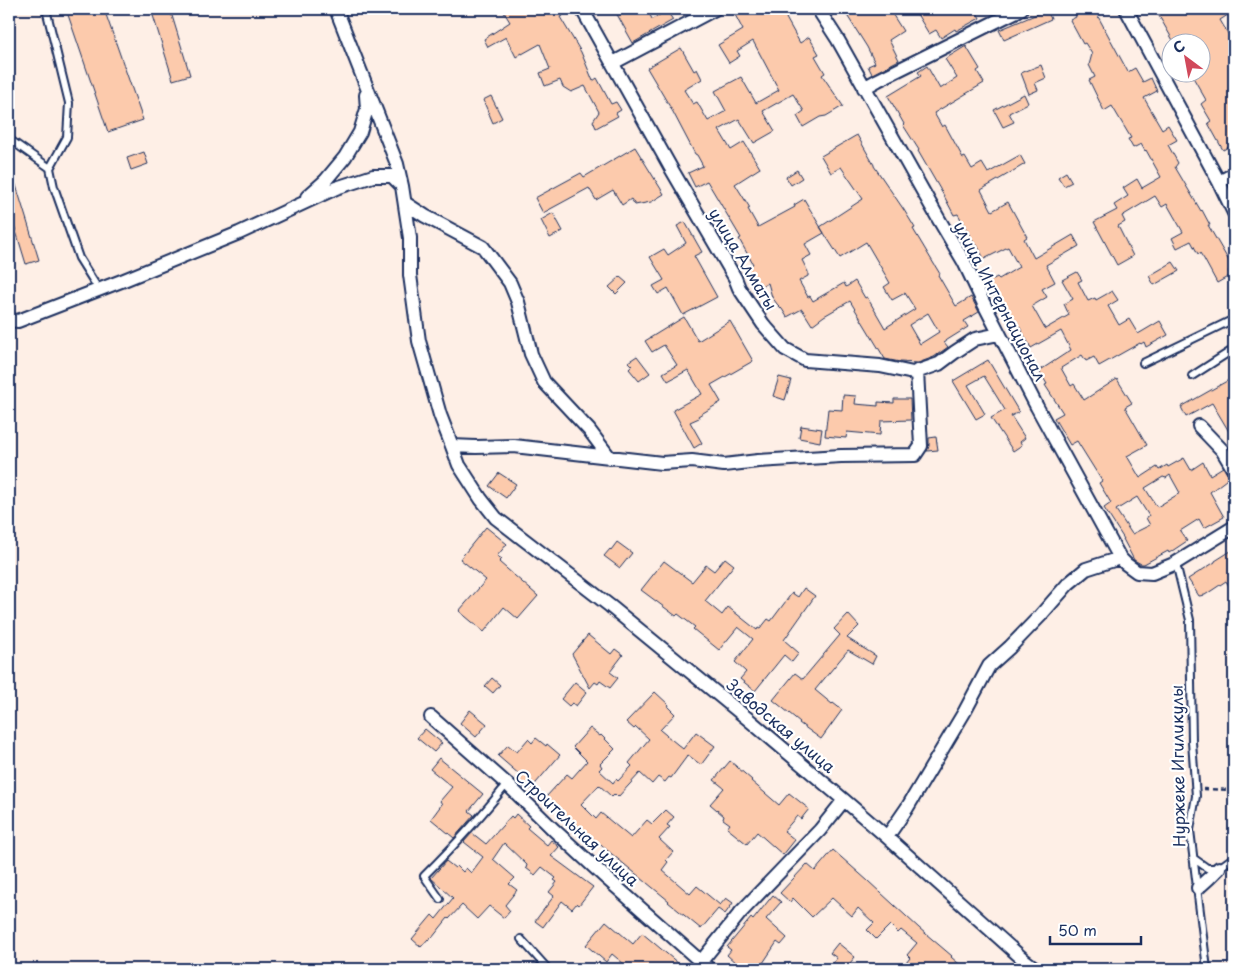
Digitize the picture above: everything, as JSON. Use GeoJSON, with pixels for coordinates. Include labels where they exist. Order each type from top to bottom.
{"type":"FeatureCollection","features":[{"type":"Feature","properties":{"kind":"street"},"geometry":{"type":"LineString","coordinates":[[298,205],[325,181],[345,157],[360,132],[367,109],[364,83],[336,9]]}},
{"type":"Feature","properties":{"kind":"street","name":"улица Алматы"},"geometry":{"type":"LineString","coordinates":[[582,9],[739,288],[763,324],[784,349],[805,360],[880,366],[912,373],[939,364],[976,339],[999,334]]}},
{"type":"Feature","properties":{"kind":"street"},"geometry":{"type":"LineString","coordinates":[[613,63],[715,9]]}},
{"type":"Feature","properties":{"kind":"street","name":"улица Интернационал"},"geometry":{"type":"LineString","coordinates":[[818,9],[838,40],[964,262],[1055,441],[1120,558],[1137,572],[1152,573],[1174,564],[1234,527]]}},
{"type":"Feature","properties":{"kind":"street"},"geometry":{"type":"LineString","coordinates":[[864,88],[1021,9]]}},
{"type":"Feature","properties":{"kind":"street"},"geometry":{"type":"LineString","coordinates":[[1126,9],[1234,213]]}},
{"type":"Feature","properties":{"kind":"street","name":"Заводская улица"},"geometry":{"type":"LineString","coordinates":[[364,83],[397,164],[402,186],[410,238],[410,275],[419,341],[440,415],[459,464],[481,499],[496,518],[618,612],[844,800],[1035,969]]}},
{"type":"Feature","properties":{"kind":"street"},"geometry":{"type":"LineString","coordinates":[[1219,182],[1234,174]]}},
{"type":"Feature","properties":{"kind":"street"},"geometry":{"type":"LineString","coordinates":[[9,320],[18,321],[99,290],[239,233],[336,188],[373,176],[392,176],[402,186]]}},
{"type":"Feature","properties":{"kind":"street"},"geometry":{"type":"LineString","coordinates":[[405,203],[483,247],[510,283],[518,302],[531,354],[544,382],[589,430],[610,458]]}},
{"type":"Feature","properties":{"kind":"street"},"geometry":{"type":"LineString","coordinates":[[452,446],[514,446],[662,464],[692,461],[724,465],[841,456],[915,455],[921,446],[918,371]]}},
{"type":"Feature","properties":{"kind":"street"},"geometry":{"type":"LineString","coordinates":[[1199,426],[1222,450],[1234,470]]}},
{"type":"Feature","properties":{"kind":"street"},"geometry":{"type":"LineString","coordinates":[[887,837],[907,808],[965,711],[989,666],[1040,616],[1068,584],[1086,569],[1120,558]]}},
{"type":"Feature","properties":{"kind":"street","name":"Строительная улица"},"geometry":{"type":"LineString","coordinates":[[431,717],[507,784],[701,967],[742,912],[820,830],[844,800]]}},
{"type":"Feature","properties":{"kind":"street"},"geometry":{"type":"LineString","coordinates":[[1198,888],[1218,868]]}},
{"type":"Feature","properties":{"kind":"lane"},"geometry":{"type":"LineString","coordinates":[[46,9],[69,103],[68,136],[50,168],[54,187],[79,258],[99,290]]}},
{"type":"Feature","properties":{"kind":"lane"},"geometry":{"type":"LineString","coordinates":[[9,139],[50,168]]}},
{"type":"Feature","properties":{"kind":"lane"},"geometry":{"type":"LineString","coordinates":[[1143,363],[1234,319]]}},
{"type":"Feature","properties":{"kind":"lane"},"geometry":{"type":"LineString","coordinates":[[1192,376],[1234,349]]}},
{"type":"Feature","properties":{"kind":"lane","name":"Нуржеке Игиликулы"},"geometry":{"type":"LineString","coordinates":[[1174,564],[1178,571],[1190,620],[1192,742],[1196,796],[1190,830],[1207,969]]}},
{"type":"Feature","properties":{"kind":"lane"},"geometry":{"type":"LineString","coordinates":[[440,899],[424,876],[476,822],[507,784]]}},
{"type":"Feature","properties":{"kind":"lane"},"geometry":{"type":"LineString","coordinates":[[1193,858],[1207,868],[1218,868],[1234,857]]}},
{"type":"Feature","properties":{"kind":"lane"},"geometry":{"type":"LineString","coordinates":[[521,940],[548,969]]}},
{"type":"Feature","properties":{"kind":"path"},"geometry":{"type":"LineString","coordinates":[[1195,788],[1234,790]]}},
{"type":"Feature","properties":{"kind":"building"},"geometry":{"type":"Polygon","coordinates":[[[66,9],[104,9],[143,120],[108,132],[66,9]]]}},
{"type":"Feature","properties":{"kind":"building"},"geometry":{"type":"Polygon","coordinates":[[[151,9],[170,9],[190,75],[173,80],[151,9]]]}},
{"type":"Feature","properties":{"kind":"building"},"geometry":{"type":"Polygon","coordinates":[[[502,9],[558,9],[563,16],[560,17],[581,52],[593,81],[597,78],[611,104],[616,102],[621,110],[616,113],[618,116],[596,128],[593,121],[599,112],[585,86],[571,92],[563,87],[560,80],[545,86],[540,73],[550,69],[540,44],[516,57],[506,37],[488,47],[484,39],[510,22],[502,9]]]}},
{"type":"Feature","properties":{"kind":"building"},"geometry":{"type":"Polygon","coordinates":[[[614,9],[647,9],[652,19],[667,11],[673,20],[633,43],[614,9]]]}},
{"type":"Feature","properties":{"kind":"building"},"geometry":{"type":"Polygon","coordinates":[[[732,9],[783,9],[800,43],[809,37],[819,54],[815,56],[825,73],[822,75],[843,106],[803,127],[797,116],[804,111],[793,94],[763,111],[775,131],[754,143],[739,119],[719,130],[731,150],[744,142],[760,168],[735,184],[750,208],[748,209],[758,227],[795,207],[794,205],[804,199],[820,227],[863,199],[841,167],[831,173],[821,156],[857,135],[874,166],[915,228],[913,229],[940,274],[938,275],[956,306],[971,297],[979,312],[964,321],[968,327],[944,342],[948,347],[934,357],[918,363],[885,359],[850,301],[812,325],[802,309],[787,317],[772,297],[768,283],[756,290],[745,269],[753,264],[739,239],[741,238],[707,181],[695,187],[688,173],[703,166],[647,68],[681,48],[694,71],[697,69],[702,79],[684,90],[693,104],[697,102],[708,121],[726,111],[715,91],[741,77],[756,103],[779,90],[753,41],[737,51],[740,56],[729,63],[718,45],[743,30],[732,9]],[[824,233],[805,244],[811,255],[802,260],[808,276],[799,281],[808,297],[810,296],[813,301],[844,283],[846,287],[855,281],[865,298],[867,297],[885,328],[915,309],[905,293],[892,300],[884,287],[890,283],[866,242],[840,258],[824,233]],[[928,313],[909,325],[920,344],[939,332],[928,313]]]}},
{"type":"Feature","properties":{"kind":"building"},"geometry":{"type":"Polygon","coordinates":[[[843,9],[889,9],[903,31],[889,40],[899,60],[872,74],[868,66],[875,63],[843,9]]]}},
{"type":"Feature","properties":{"kind":"building"},"geometry":{"type":"Polygon","coordinates":[[[917,9],[975,9],[980,18],[956,31],[955,29],[941,38],[936,30],[929,34],[917,14],[919,12],[917,9]]]}},
{"type":"Feature","properties":{"kind":"building"},"geometry":{"type":"Polygon","coordinates":[[[1073,9],[1094,9],[1128,72],[1135,68],[1143,82],[1151,78],[1157,91],[1144,98],[1162,129],[1168,125],[1177,140],[1168,145],[1178,163],[1175,167],[1202,210],[1210,225],[1208,225],[1233,268],[1228,271],[1231,275],[1217,283],[1204,259],[1200,253],[1198,254],[1191,241],[1177,248],[1172,238],[1183,232],[1167,204],[1162,207],[1155,196],[1122,216],[1125,222],[1118,226],[1133,256],[1117,265],[1094,222],[1117,210],[1114,205],[1128,196],[1123,188],[1137,179],[1142,188],[1161,177],[1141,144],[1133,148],[1128,139],[1131,138],[1112,106],[1104,111],[1089,80],[1095,77],[1089,65],[1092,54],[1085,43],[1083,44],[1070,20],[1076,17],[1073,9]]]}},
{"type":"Feature","properties":{"kind":"building"},"geometry":{"type":"Polygon","coordinates":[[[1155,9],[1234,9],[1234,11],[1220,20],[1234,46],[1234,144],[1223,150],[1208,123],[1211,121],[1201,104],[1206,100],[1196,82],[1210,82],[1210,32],[1168,32],[1155,9]]]}},
{"type":"Feature","properties":{"kind":"building"},"geometry":{"type":"Polygon","coordinates":[[[1047,10],[1051,19],[1004,40],[999,30],[1047,10]]]}},
{"type":"Feature","properties":{"kind":"building"},"geometry":{"type":"Polygon","coordinates":[[[966,46],[980,69],[977,71],[984,83],[934,113],[942,127],[945,125],[963,158],[965,157],[972,169],[982,163],[988,173],[1020,155],[1025,164],[981,190],[992,211],[1008,202],[1027,237],[1024,239],[1034,258],[1073,235],[1079,246],[1046,265],[1055,282],[1042,289],[1047,297],[1032,306],[1045,329],[1069,315],[1064,304],[1073,299],[1062,280],[1077,272],[1082,280],[1078,282],[1088,301],[1095,298],[1096,300],[1112,291],[1118,300],[1108,306],[1119,325],[1129,319],[1138,334],[1160,321],[1168,335],[1146,347],[1144,342],[1140,343],[1099,366],[1094,357],[1086,361],[1082,355],[1061,368],[1071,386],[1074,384],[1084,400],[1117,379],[1132,403],[1125,407],[1147,445],[1127,456],[1140,478],[1157,467],[1159,470],[1167,465],[1168,467],[1184,458],[1191,470],[1203,462],[1210,475],[1223,467],[1230,477],[1210,492],[1224,517],[1204,528],[1199,519],[1180,531],[1187,541],[1169,553],[1168,551],[1144,564],[1134,560],[1124,539],[1104,508],[1111,503],[1099,483],[1102,481],[1077,441],[1070,445],[1054,418],[1063,413],[1045,385],[1047,384],[1039,371],[1071,350],[1061,331],[1031,348],[1019,326],[1017,327],[1004,305],[1000,307],[986,283],[997,277],[999,279],[1019,267],[1008,247],[984,259],[958,214],[954,215],[888,96],[921,76],[918,72],[927,66],[940,89],[957,78],[945,59],[966,46]],[[1170,475],[1145,488],[1157,507],[1180,493],[1170,475]],[[1137,497],[1116,510],[1132,534],[1150,525],[1146,518],[1149,516],[1137,497]]]}},
{"type":"Feature","properties":{"kind":"building"},"geometry":{"type":"Polygon","coordinates":[[[1041,65],[1046,78],[1035,83],[1038,90],[1029,94],[1021,73],[1041,65]]]}},
{"type":"Feature","properties":{"kind":"building"},"geometry":{"type":"Polygon","coordinates":[[[1024,94],[1028,103],[1009,113],[1014,122],[1003,127],[994,110],[1024,94]]]}},
{"type":"Feature","properties":{"kind":"building"},"geometry":{"type":"Polygon","coordinates":[[[491,96],[502,118],[493,123],[483,100],[491,96]]]}},
{"type":"Feature","properties":{"kind":"building"},"geometry":{"type":"Polygon","coordinates":[[[635,147],[664,194],[651,202],[635,205],[631,199],[622,205],[613,190],[596,200],[589,188],[543,213],[535,198],[581,173],[584,177],[635,147]]]}},
{"type":"Feature","properties":{"kind":"building"},"geometry":{"type":"Polygon","coordinates":[[[144,152],[148,164],[131,170],[127,158],[144,152]]]}},
{"type":"Feature","properties":{"kind":"building"},"geometry":{"type":"Polygon","coordinates":[[[9,169],[11,169],[39,260],[26,264],[9,208],[9,169]]]}},
{"type":"Feature","properties":{"kind":"building"},"geometry":{"type":"Polygon","coordinates":[[[797,170],[802,178],[791,185],[786,177],[797,170]]]}},
{"type":"Feature","properties":{"kind":"building"},"geometry":{"type":"Polygon","coordinates":[[[1066,172],[1072,182],[1064,186],[1058,177],[1066,172]]]}},
{"type":"Feature","properties":{"kind":"building"},"geometry":{"type":"Polygon","coordinates":[[[553,213],[563,231],[550,238],[541,220],[553,213]]]}},
{"type":"Feature","properties":{"kind":"building"},"geometry":{"type":"Polygon","coordinates":[[[685,222],[702,252],[694,256],[717,297],[683,315],[668,288],[658,294],[653,286],[664,280],[650,257],[664,249],[668,255],[686,243],[677,226],[685,222]]]}},
{"type":"Feature","properties":{"kind":"building"},"geometry":{"type":"Polygon","coordinates":[[[1173,262],[1179,271],[1154,285],[1149,276],[1173,262]]]}},
{"type":"Feature","properties":{"kind":"building"},"geometry":{"type":"Polygon","coordinates":[[[620,277],[627,283],[616,294],[609,287],[620,277]]]}},
{"type":"Feature","properties":{"kind":"building"},"geometry":{"type":"Polygon","coordinates":[[[684,317],[698,341],[730,321],[753,361],[711,385],[721,402],[698,416],[699,418],[690,422],[702,443],[694,448],[673,410],[702,394],[688,370],[668,381],[663,373],[677,365],[664,345],[652,352],[645,341],[684,317]]]}},
{"type":"Feature","properties":{"kind":"building"},"geometry":{"type":"Polygon","coordinates":[[[637,356],[650,373],[639,381],[629,369],[632,366],[628,362],[637,356]]]}},
{"type":"Feature","properties":{"kind":"building"},"geometry":{"type":"Polygon","coordinates":[[[988,360],[1019,412],[1011,416],[1025,438],[1020,442],[1022,445],[1013,451],[991,418],[1005,410],[984,376],[968,385],[985,414],[976,419],[953,381],[988,360]]]}},
{"type":"Feature","properties":{"kind":"building"},"geometry":{"type":"Polygon","coordinates":[[[779,377],[791,380],[785,400],[773,396],[779,377]]]}},
{"type":"Feature","properties":{"kind":"building"},"geometry":{"type":"Polygon","coordinates":[[[1234,377],[1234,440],[1212,403],[1186,417],[1181,407],[1234,377]]]}},
{"type":"Feature","properties":{"kind":"building"},"geometry":{"type":"Polygon","coordinates":[[[843,395],[856,396],[855,404],[878,406],[878,402],[894,403],[894,399],[910,399],[911,420],[881,421],[880,435],[847,432],[846,438],[825,436],[828,409],[842,410],[843,395]]]}},
{"type":"Feature","properties":{"kind":"building"},"geometry":{"type":"Polygon","coordinates":[[[801,426],[822,429],[820,442],[799,438],[801,426]]]}},
{"type":"Feature","properties":{"kind":"building"},"geometry":{"type":"Polygon","coordinates":[[[936,437],[938,450],[927,451],[929,438],[936,437]]]}},
{"type":"Feature","properties":{"kind":"building"},"geometry":{"type":"Polygon","coordinates":[[[499,473],[516,484],[506,498],[489,486],[499,473]]]}},
{"type":"Feature","properties":{"kind":"building"},"geometry":{"type":"Polygon","coordinates":[[[486,527],[507,544],[497,556],[502,559],[499,562],[538,596],[518,619],[504,607],[484,632],[459,611],[486,580],[460,559],[486,527]]]}},
{"type":"Feature","properties":{"kind":"building"},"geometry":{"type":"Polygon","coordinates":[[[617,542],[632,553],[620,568],[604,556],[617,542]]]}},
{"type":"Feature","properties":{"kind":"building"},"geometry":{"type":"Polygon","coordinates":[[[1234,549],[1234,595],[1226,581],[1205,595],[1199,596],[1188,579],[1234,549]]]}},
{"type":"Feature","properties":{"kind":"building"},"geometry":{"type":"Polygon","coordinates":[[[725,558],[734,565],[705,601],[722,615],[728,607],[757,630],[768,619],[771,621],[792,593],[798,597],[804,588],[815,596],[784,640],[799,653],[792,662],[784,655],[755,691],[740,679],[746,672],[735,662],[753,639],[738,627],[719,650],[693,629],[695,627],[678,614],[676,616],[641,590],[664,561],[692,582],[706,565],[714,571],[725,558]]]}},
{"type":"Feature","properties":{"kind":"building"},"geometry":{"type":"Polygon","coordinates":[[[848,614],[859,626],[847,638],[876,656],[872,664],[848,650],[815,690],[842,710],[821,739],[773,700],[795,673],[803,679],[840,635],[834,629],[848,614]]]}},
{"type":"Feature","properties":{"kind":"building"},"geometry":{"type":"Polygon","coordinates":[[[588,635],[611,654],[615,649],[623,655],[610,672],[618,678],[610,688],[600,681],[598,684],[595,682],[590,688],[572,654],[588,635]]]}},
{"type":"Feature","properties":{"kind":"building"},"geometry":{"type":"Polygon","coordinates":[[[492,678],[500,685],[493,693],[485,686],[492,678]]]}},
{"type":"Feature","properties":{"kind":"building"},"geometry":{"type":"Polygon","coordinates":[[[575,682],[587,692],[576,706],[572,703],[569,706],[561,699],[575,682]]]}},
{"type":"Feature","properties":{"kind":"building"},"geometry":{"type":"Polygon","coordinates":[[[655,692],[669,705],[668,707],[675,714],[660,730],[683,749],[696,732],[715,746],[701,765],[688,755],[671,778],[669,777],[665,782],[658,777],[652,784],[640,773],[618,797],[615,794],[612,797],[599,785],[581,804],[596,819],[601,813],[631,838],[647,820],[652,824],[666,810],[674,817],[667,825],[670,827],[659,839],[673,852],[666,860],[668,862],[662,870],[690,894],[697,886],[720,905],[726,898],[733,903],[725,914],[718,909],[701,929],[574,823],[546,797],[567,774],[572,778],[587,761],[573,747],[590,728],[601,735],[615,749],[600,764],[602,767],[599,770],[613,783],[616,779],[618,781],[632,766],[629,763],[649,739],[636,727],[634,729],[626,722],[655,692]]]}},
{"type":"Feature","properties":{"kind":"building"},"geometry":{"type":"Polygon","coordinates":[[[470,710],[487,724],[476,737],[460,723],[470,710]]]}},
{"type":"Feature","properties":{"kind":"building"},"geometry":{"type":"Polygon","coordinates":[[[425,729],[442,743],[434,752],[417,738],[425,729]]]}},
{"type":"Feature","properties":{"kind":"building"},"geometry":{"type":"Polygon","coordinates":[[[536,738],[560,755],[530,790],[515,781],[520,775],[498,756],[508,745],[517,752],[528,739],[532,743],[536,738]]]}},
{"type":"Feature","properties":{"kind":"building"},"geometry":{"type":"Polygon","coordinates":[[[439,758],[483,794],[469,811],[474,815],[454,838],[431,819],[442,804],[440,801],[452,787],[430,769],[439,758]]]}},
{"type":"Feature","properties":{"kind":"building"},"geometry":{"type":"Polygon","coordinates":[[[730,761],[779,805],[789,793],[809,809],[801,819],[797,816],[784,831],[795,840],[783,855],[757,832],[747,844],[727,828],[730,824],[710,804],[724,788],[714,780],[730,761]]]}},
{"type":"Feature","properties":{"kind":"building"},"geometry":{"type":"Polygon","coordinates":[[[516,814],[529,826],[527,828],[547,845],[551,840],[559,847],[551,856],[593,887],[579,905],[577,903],[572,909],[562,901],[543,927],[535,921],[554,896],[549,892],[557,882],[554,880],[556,878],[542,867],[535,875],[526,868],[527,865],[504,843],[493,859],[515,878],[509,884],[517,890],[505,905],[510,911],[504,918],[489,906],[477,919],[462,905],[448,918],[432,938],[428,939],[421,947],[412,939],[432,915],[436,919],[453,898],[431,878],[446,861],[455,868],[457,866],[463,872],[466,868],[471,873],[483,857],[464,842],[472,833],[486,844],[511,816],[513,818],[516,814]]]}},
{"type":"Feature","properties":{"kind":"building"},"geometry":{"type":"Polygon","coordinates":[[[833,850],[965,969],[901,969],[910,958],[907,955],[917,943],[901,930],[898,933],[890,925],[876,939],[867,930],[874,923],[858,908],[852,916],[832,898],[812,917],[793,898],[790,902],[780,893],[807,864],[815,871],[833,850]]]}},
{"type":"Feature","properties":{"kind":"building"},"geometry":{"type":"Polygon","coordinates":[[[773,895],[781,902],[766,919],[787,938],[781,945],[777,942],[759,969],[740,969],[727,955],[731,950],[727,947],[751,918],[753,920],[773,895]]]}},
{"type":"Feature","properties":{"kind":"building"},"geometry":{"type":"Polygon","coordinates":[[[606,921],[633,944],[642,933],[685,969],[630,969],[612,954],[606,962],[586,945],[606,921]]]}},
{"type":"Feature","properties":{"kind":"building"},"geometry":{"type":"Polygon","coordinates":[[[838,943],[855,957],[845,969],[828,969],[837,958],[830,953],[838,943]]]}}]}
